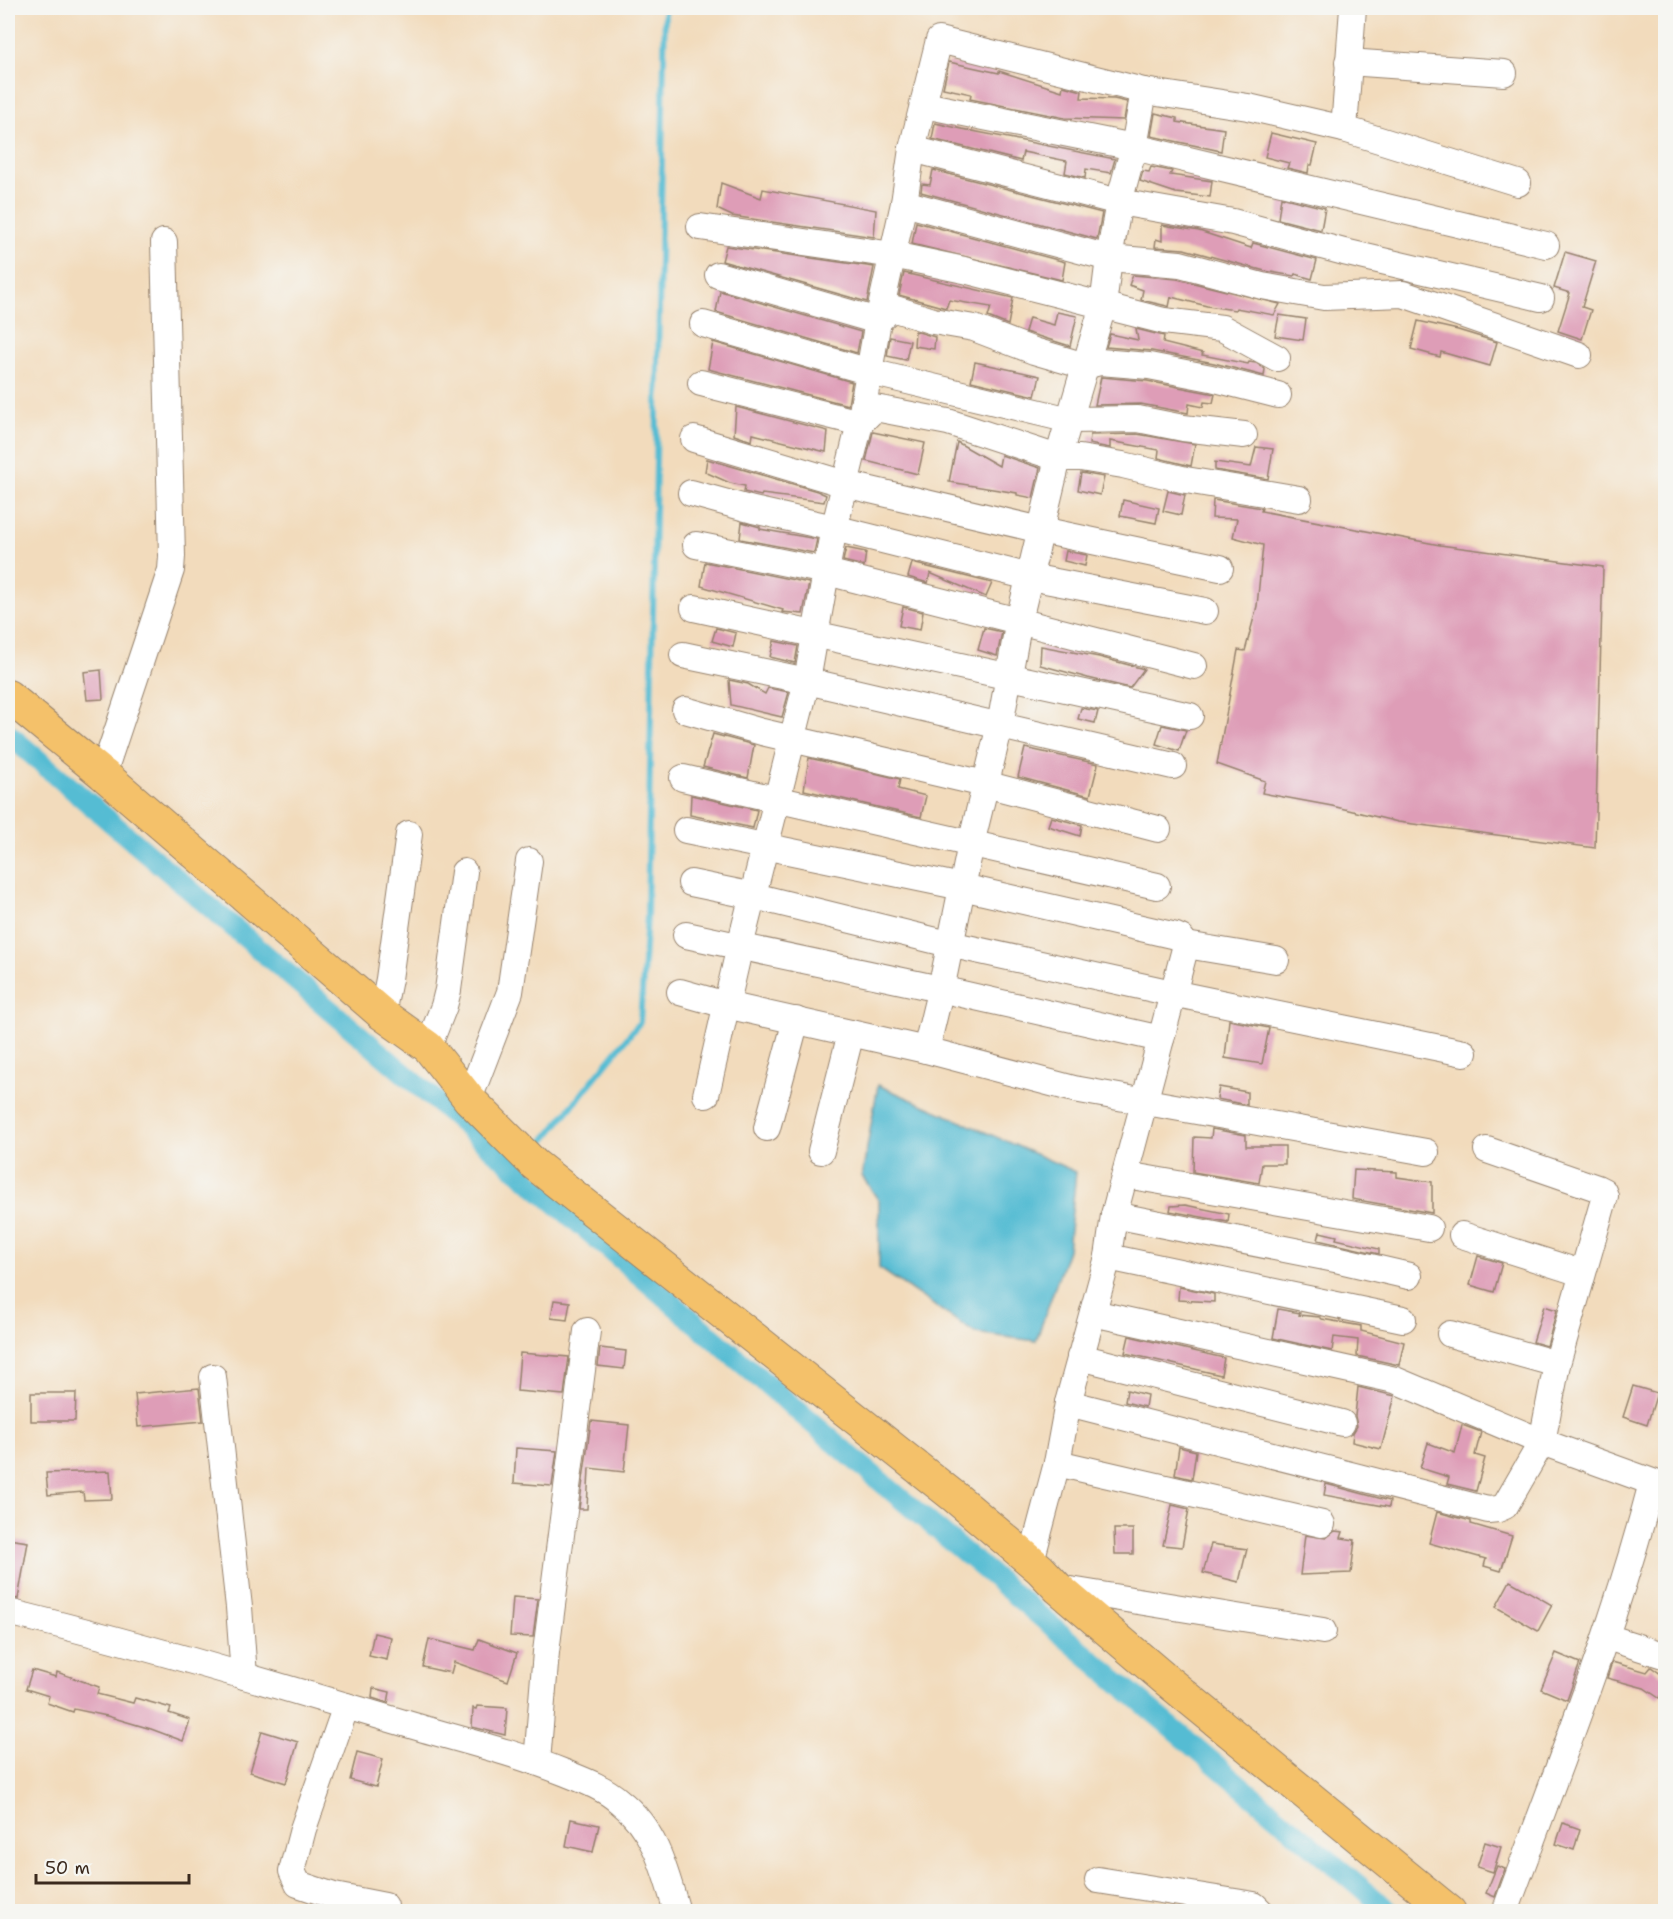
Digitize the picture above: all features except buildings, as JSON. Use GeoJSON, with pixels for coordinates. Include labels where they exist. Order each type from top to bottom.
{"type":"FeatureCollection","features":[{"type":"Feature","properties":{"kind":"main road"},"geometry":{"type":"LineString","coordinates":[[8,696],[103,774],[382,1014],[428,1047],[470,1099],[526,1156],[956,1498],[1165,1679],[1450,1911]]}},
{"type":"Feature","properties":{"kind":"street"},"geometry":{"type":"LineString","coordinates":[[1344,129],[1353,8]]}},
{"type":"Feature","properties":{"kind":"street"},"geometry":{"type":"LineString","coordinates":[[706,1095],[740,946],[807,681],[825,572],[860,423],[878,321],[904,203],[912,149],[939,40],[1144,91],[1248,107],[1344,129],[1518,183]]}},
{"type":"Feature","properties":{"kind":"street"},"geometry":{"type":"LineString","coordinates":[[1348,62],[1504,73]]}},
{"type":"Feature","properties":{"kind":"street"},"geometry":{"type":"LineString","coordinates":[[926,1050],[1000,724],[1019,620],[1058,458],[1103,306],[1119,202],[1134,147],[1144,91]]}},
{"type":"Feature","properties":{"kind":"street"},"geometry":{"type":"LineString","coordinates":[[924,105],[1134,147],[1546,245]]}},
{"type":"Feature","properties":{"kind":"street"},"geometry":{"type":"LineString","coordinates":[[912,149],[1119,202],[1233,222],[1344,252],[1541,298]]}},
{"type":"Feature","properties":{"kind":"street"},"geometry":{"type":"LineString","coordinates":[[904,203],[1109,258],[1180,264],[1262,286],[1324,297],[1403,294],[1579,355]]}},
{"type":"Feature","properties":{"kind":"street"},"geometry":{"type":"LineString","coordinates":[[700,227],[892,255],[964,270],[1164,321],[1222,328],[1277,358]]}},
{"type":"Feature","properties":{"kind":"street"},"geometry":{"type":"LineString","coordinates":[[103,774],[171,570],[164,242]]}},
{"type":"Feature","properties":{"kind":"street"},"geometry":{"type":"LineString","coordinates":[[718,275],[878,321]]}},
{"type":"Feature","properties":{"kind":"street"},"geometry":{"type":"LineString","coordinates":[[878,321],[892,308],[933,321],[974,328],[1034,351],[1084,366],[1100,362],[1149,366],[1211,378],[1278,395]]}},
{"type":"Feature","properties":{"kind":"street"},"geometry":{"type":"LineString","coordinates":[[703,324],[870,372],[1070,420],[1138,419],[1183,428],[1244,435]]}},
{"type":"Feature","properties":{"kind":"street"},"geometry":{"type":"LineString","coordinates":[[701,383],[860,423]]}},
{"type":"Feature","properties":{"kind":"street"},"geometry":{"type":"LineString","coordinates":[[860,423],[875,408],[948,422],[1058,458],[1080,458],[1123,465],[1186,480],[1299,499]]}},
{"type":"Feature","properties":{"kind":"street"},"geometry":{"type":"LineString","coordinates":[[694,439],[845,484],[1041,530],[1220,568]]}},
{"type":"Feature","properties":{"kind":"street"},"geometry":{"type":"LineString","coordinates":[[691,493],[1030,577],[1205,611]]}},
{"type":"Feature","properties":{"kind":"street"},"geometry":{"type":"LineString","coordinates":[[696,545],[825,572],[1194,666]]}},
{"type":"Feature","properties":{"kind":"street"},"geometry":{"type":"LineString","coordinates":[[694,608],[1190,716]]}},
{"type":"Feature","properties":{"kind":"street"},"geometry":{"type":"LineString","coordinates":[[683,655],[1000,724],[1173,766]]}},
{"type":"Feature","properties":{"kind":"street"},"geometry":{"type":"LineString","coordinates":[[685,710],[792,740],[985,784],[1158,829]]}},
{"type":"Feature","properties":{"kind":"street"},"geometry":{"type":"LineString","coordinates":[[683,778],[1157,886]]}},
{"type":"Feature","properties":{"kind":"street"},"geometry":{"type":"LineString","coordinates":[[686,830],[962,887],[1176,936],[1181,938],[1186,945],[1276,960]]}},
{"type":"Feature","properties":{"kind":"street"},"geometry":{"type":"LineString","coordinates":[[382,1014],[409,834]]}},
{"type":"Feature","properties":{"kind":"street"},"geometry":{"type":"LineString","coordinates":[[470,1099],[510,992],[529,861]]}},
{"type":"Feature","properties":{"kind":"street"},"geometry":{"type":"LineString","coordinates":[[428,1047],[448,990],[464,872]]}},
{"type":"Feature","properties":{"kind":"street"},"geometry":{"type":"LineString","coordinates":[[691,883],[949,944],[1464,1053]]}},
{"type":"Feature","properties":{"kind":"street"},"geometry":{"type":"LineString","coordinates":[[686,935],[940,989],[1161,1040]]}},
{"type":"Feature","properties":{"kind":"street"},"geometry":{"type":"LineString","coordinates":[[1031,1561],[1057,1463],[1068,1403],[1107,1257],[1114,1215],[1186,945]]}},
{"type":"Feature","properties":{"kind":"street"},"geometry":{"type":"LineString","coordinates":[[680,992],[726,1005],[926,1050],[1074,1089],[1426,1152]]}},
{"type":"Feature","properties":{"kind":"street"},"geometry":{"type":"LineString","coordinates":[[767,1128],[796,1020]]}},
{"type":"Feature","properties":{"kind":"street"},"geometry":{"type":"LineString","coordinates":[[821,1151],[851,1033]]}},
{"type":"Feature","properties":{"kind":"street"},"geometry":{"type":"LineString","coordinates":[[1068,1403],[1488,1510],[1505,1506],[1542,1442],[1557,1364],[1581,1273],[1605,1201],[1603,1191],[1486,1150]]}},
{"type":"Feature","properties":{"kind":"street"},"geometry":{"type":"LineString","coordinates":[[1126,1175],[1429,1228]]}},
{"type":"Feature","properties":{"kind":"street"},"geometry":{"type":"LineString","coordinates":[[1114,1215],[1329,1257],[1409,1276]]}},
{"type":"Feature","properties":{"kind":"street"},"geometry":{"type":"LineString","coordinates":[[1462,1235],[1581,1273]]}},
{"type":"Feature","properties":{"kind":"street"},"geometry":{"type":"LineString","coordinates":[[1107,1257],[1403,1319]]}},
{"type":"Feature","properties":{"kind":"street"},"geometry":{"type":"LineString","coordinates":[[1093,1313],[1395,1380],[1542,1442],[1659,1485],[1635,1548],[1607,1637],[1505,1911]]}},
{"type":"Feature","properties":{"kind":"street"},"geometry":{"type":"LineString","coordinates":[[537,1762],[546,1652],[587,1331]]}},
{"type":"Feature","properties":{"kind":"street"},"geometry":{"type":"LineString","coordinates":[[1450,1334],[1557,1364]]}},
{"type":"Feature","properties":{"kind":"street"},"geometry":{"type":"LineString","coordinates":[[1080,1357],[1342,1423]]}},
{"type":"Feature","properties":{"kind":"street"},"geometry":{"type":"LineString","coordinates":[[213,1377],[239,1607],[244,1676]]}},
{"type":"Feature","properties":{"kind":"street"},"geometry":{"type":"LineString","coordinates":[[1057,1463],[1322,1524]]}},
{"type":"Feature","properties":{"kind":"street"},"geometry":{"type":"LineString","coordinates":[[1058,1588],[1323,1631]]}},
{"type":"Feature","properties":{"kind":"street"},"geometry":{"type":"LineString","coordinates":[[8,1612],[123,1640],[537,1762],[595,1785],[619,1800],[649,1834],[663,1861],[677,1911]]}},
{"type":"Feature","properties":{"kind":"street"},"geometry":{"type":"LineString","coordinates":[[1607,1637],[1665,1656]]}},
{"type":"Feature","properties":{"kind":"street"},"geometry":{"type":"LineString","coordinates":[[346,1706],[303,1829],[292,1871],[298,1884],[334,1896],[385,1906]]}},
{"type":"Feature","properties":{"kind":"street"},"geometry":{"type":"LineString","coordinates":[[1098,1880],[1254,1905],[1260,1911]]}},
{"type":"Feature","properties":{"kind":"water"},"geometry":{"type":"Polygon","coordinates":[[[878,1085],[1076,1172],[1068,1250],[1036,1341],[975,1333],[879,1268],[879,1201],[862,1176],[878,1085]]]}},
{"type":"Feature","properties":{"kind":"waterway"},"geometry":{"type":"LineString","coordinates":[[534,1153],[640,1022],[647,917],[665,8]]}},
{"type":"Feature","properties":{"kind":"waterway"},"geometry":{"type":"LineString","coordinates":[[8,734],[854,1459],[1390,1912]]}}]}
